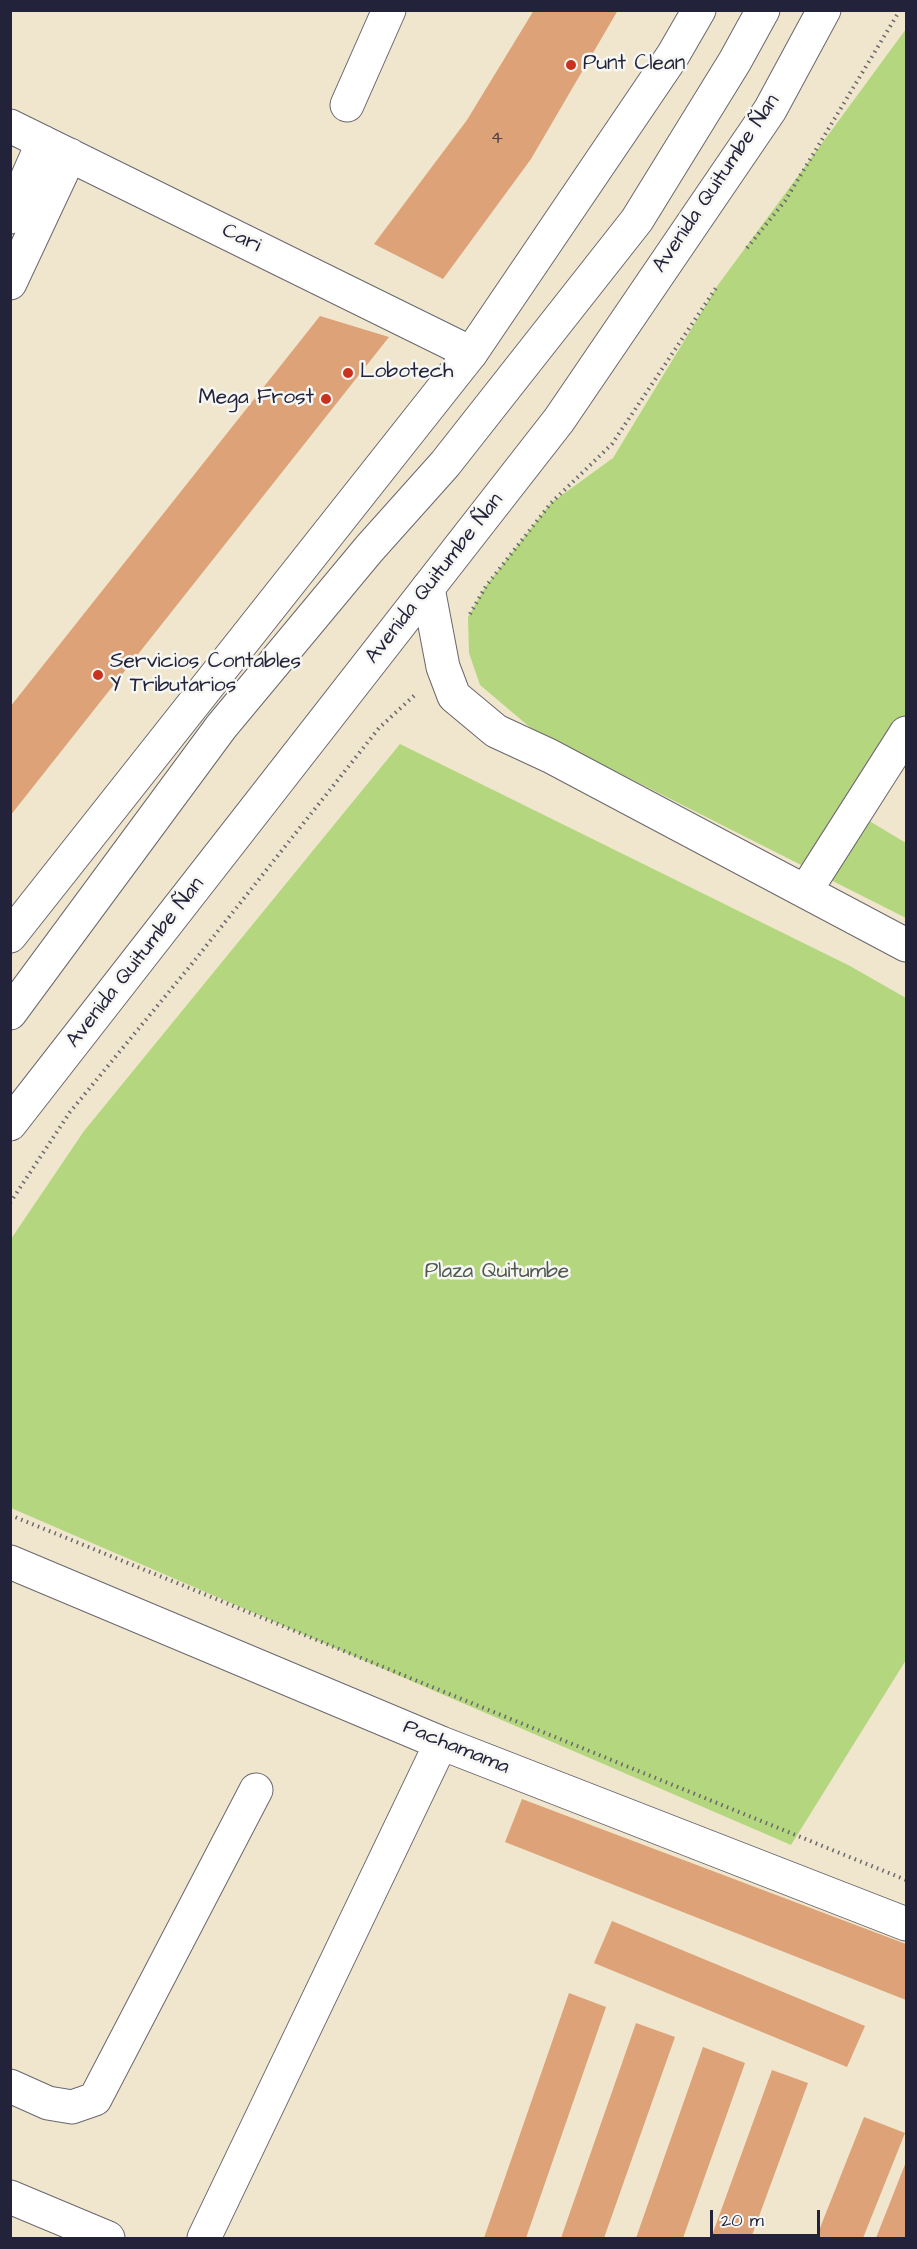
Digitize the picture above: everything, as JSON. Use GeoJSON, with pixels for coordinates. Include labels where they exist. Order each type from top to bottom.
{"type":"FeatureCollection","features":[{"type":"Feature","properties":{"kind":"main road"},"geometry":{"type":"LineString","coordinates":[[346,105],[389,10]]}},
{"type":"Feature","properties":{"kind":"main road"},"geometry":{"type":"LineString","coordinates":[[10,936],[471,353],[674,55],[699,10]]}},
{"type":"Feature","properties":{"kind":"main road"},"geometry":{"type":"LineString","coordinates":[[10,1013],[221,727],[369,549],[445,464],[637,220],[735,61],[763,10]]}},
{"type":"Feature","properties":{"kind":"main road","name":"Avenida Quitumbe Ñan"},"geometry":{"type":"LineString","coordinates":[[10,1124],[559,420],[770,110],[824,10]]}},
{"type":"Feature","properties":{"kind":"main road","name":"Cari"},"geometry":{"type":"LineString","coordinates":[[10,126],[471,353]]}},
{"type":"Feature","properties":{"kind":"main road"},"geometry":{"type":"LineString","coordinates":[[10,217],[57,149]]}},
{"type":"Feature","properties":{"kind":"main road"},"geometry":{"type":"LineString","coordinates":[[10,283],[57,149]]}},
{"type":"Feature","properties":{"kind":"main road"},"geometry":{"type":"LineString","coordinates":[[428,588],[443,667],[454,696],[496,731],[550,756],[906,945]]}},
{"type":"Feature","properties":{"kind":"main road"},"geometry":{"type":"LineString","coordinates":[[806,890],[906,733]]}},
{"type":"Feature","properties":{"kind":"main road","name":"Pachamama"},"geometry":{"type":"LineString","coordinates":[[10,1562],[441,1743],[906,1924]]}},
{"type":"Feature","properties":{"kind":"main road"},"geometry":{"type":"LineString","coordinates":[[204,2238],[441,1743]]}},
{"type":"Feature","properties":{"kind":"main road"},"geometry":{"type":"LineString","coordinates":[[10,2086],[48,2103],[72,2107],[95,2098],[256,1791]]}},
{"type":"Feature","properties":{"kind":"main road"},"geometry":{"type":"LineString","coordinates":[[10,2198],[108,2238]]}},
{"type":"Feature","properties":{"kind":"path"},"geometry":{"type":"LineString","coordinates":[[747,248],[785,201],[900,10]]}},
{"type":"Feature","properties":{"kind":"path"},"geometry":{"type":"LineString","coordinates":[[468,617],[486,586],[551,503],[612,444],[718,285]]}},
{"type":"Feature","properties":{"kind":"path"},"geometry":{"type":"LineString","coordinates":[[10,1203],[70,1112],[191,965],[379,728],[443,667]]}},
{"type":"Feature","properties":{"kind":"path"},"geometry":{"type":"LineString","coordinates":[[10,1515],[906,1880]]}},
{"type":"Feature","properties":{"kind":"green space"},"geometry":{"type":"Polygon","coordinates":[[[906,29],[906,726],[856,813],[906,843],[906,918],[532,729],[480,685],[469,653],[468,617],[486,586],[551,503],[613,458],[718,285],[906,29]]]}},
{"type":"Feature","properties":{"kind":"green space","name":"Plaza Quitumbe"},"geometry":{"type":"Polygon","coordinates":[[[400,744],[850,966],[906,998],[906,1660],[791,1845],[11,1508],[11,1239],[84,1131],[400,744]]]}},
{"type":"Feature","properties":{"kind":"building"},"geometry":{"type":"Polygon","coordinates":[[[534,10],[618,10],[531,159],[443,279],[374,244],[467,120],[534,10]]]}},
{"type":"Feature","properties":{"kind":"building"},"geometry":{"type":"Polygon","coordinates":[[[320,316],[389,337],[10,816],[10,707],[320,316]]]}},
{"type":"Feature","properties":{"kind":"building"},"geometry":{"type":"Polygon","coordinates":[[[522,1799],[906,1944],[906,2000],[505,1842],[522,1799]]]}},
{"type":"Feature","properties":{"kind":"building"},"geometry":{"type":"Polygon","coordinates":[[[612,1921],[865,2026],[847,2067],[594,1963],[612,1921]]]}},
{"type":"Feature","properties":{"kind":"building"},"geometry":{"type":"Polygon","coordinates":[[[569,1993],[606,2007],[526,2238],[484,2238],[569,1993]]]}},
{"type":"Feature","properties":{"kind":"building"},"geometry":{"type":"Polygon","coordinates":[[[636,2023],[675,2037],[604,2238],[561,2238],[636,2023]]]}},
{"type":"Feature","properties":{"kind":"building"},"geometry":{"type":"Polygon","coordinates":[[[703,2047],[745,2063],[683,2238],[636,2238],[703,2047]]]}},
{"type":"Feature","properties":{"kind":"building"},"geometry":{"type":"Polygon","coordinates":[[[772,2070],[808,2083],[751,2238],[711,2238],[772,2070]]]}},
{"type":"Feature","properties":{"kind":"building"},"geometry":{"type":"Polygon","coordinates":[[[864,2117],[905,2133],[863,2238],[816,2238],[864,2117]]]}},
{"type":"Feature","properties":{"kind":"building"},"geometry":{"type":"Polygon","coordinates":[[[906,2162],[906,2238],[876,2238],[906,2162]]]}},
{"type":"Feature","properties":{"kind":"place","name":"Punt Clean"},"geometry":{"type":"Point","coordinates":[571,65]}},
{"type":"Feature","properties":{"kind":"place","name":"Lobotech"},"geometry":{"type":"Point","coordinates":[348,373]}},
{"type":"Feature","properties":{"kind":"place","name":"Mega Frost"},"geometry":{"type":"Point","coordinates":[326,399]}},
{"type":"Feature","properties":{"kind":"place","name":"Servicios Contables Y Tributarios"},"geometry":{"type":"Point","coordinates":[98,675]}}]}
